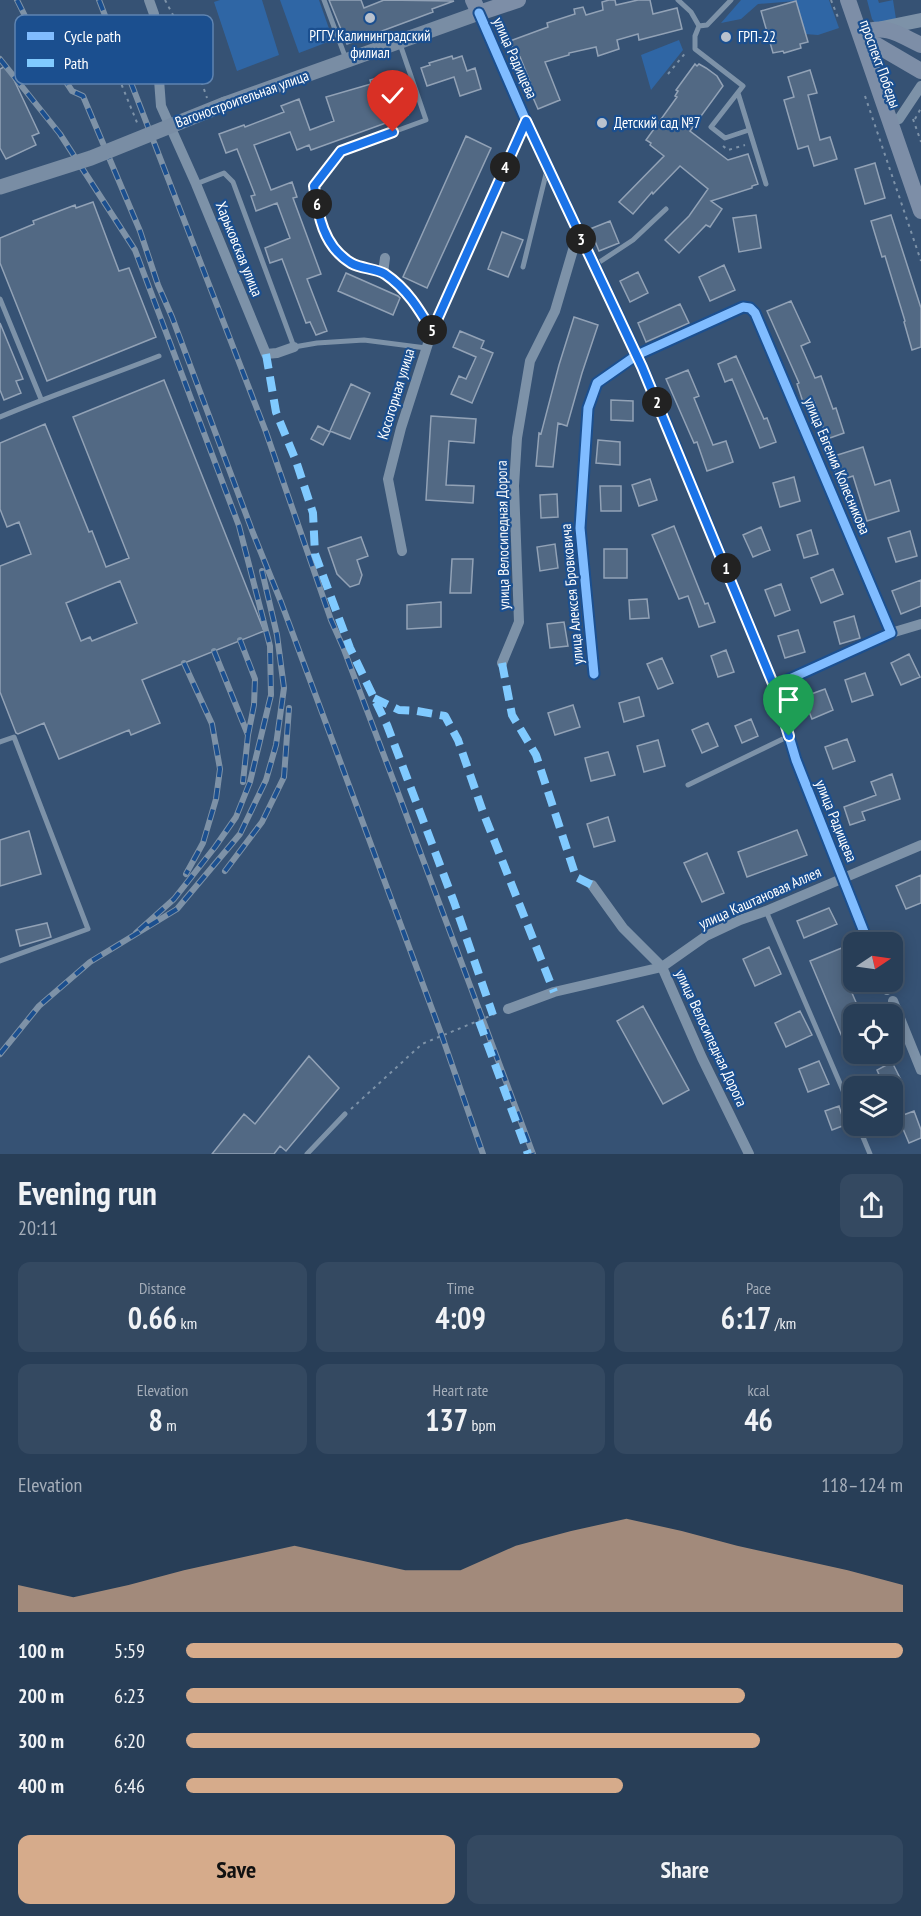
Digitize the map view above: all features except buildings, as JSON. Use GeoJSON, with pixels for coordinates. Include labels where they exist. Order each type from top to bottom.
{"type":"FeatureCollection","features":[{"type":"Feature","properties":{"kind":"main road","name":"Вагоностроительная улица"},"geometry":{"type":"LineString","coordinates":[[0,187],[91,158],[218,107],[399,42],[476,7],[518,0]]}},
{"type":"Feature","properties":{"kind":"main road","name":"проспект Победы"},"geometry":{"type":"LineString","coordinates":[[848,0],[870,34]]}},
{"type":"Feature","properties":{"kind":"main road","name":"проспект Победы"},"geometry":{"type":"LineString","coordinates":[[856,0],[904,118],[921,211]]}},
{"type":"Feature","properties":{"kind":"main road"},"geometry":{"type":"LineString","coordinates":[[870,34],[895,31],[921,45]]}},
{"type":"Feature","properties":{"kind":"main road"},"geometry":{"type":"LineString","coordinates":[[870,34],[921,71]]}},
{"type":"Feature","properties":{"kind":"street","name":"Харьковская улица"},"geometry":{"type":"LineString","coordinates":[[149,0],[154,15]]}},
{"type":"Feature","properties":{"kind":"street","name":"улица Радищева"},"geometry":{"type":"LineString","coordinates":[[476,7],[526,121],[637,355],[774,686],[796,760],[864,932]]}},
{"type":"Feature","properties":{"kind":"street"},"geometry":{"type":"LineString","coordinates":[[870,34],[921,20]]}},
{"type":"Feature","properties":{"kind":"street","name":"Харьковская улица"},"geometry":{"type":"LineString","coordinates":[[159,84],[161,106],[196,184],[266,354],[294,347]]}},
{"type":"Feature","properties":{"kind":"street"},"geometry":{"type":"LineString","coordinates":[[904,118],[921,86]]}},
{"type":"Feature","properties":{"kind":"street","name":"Косогорная улица"},"geometry":{"type":"LineString","coordinates":[[402,551],[388,479],[400,428],[432,331],[526,121]]}},
{"type":"Feature","properties":{"kind":"street","name":"улица Велосипедная Дорога"},"geometry":{"type":"LineString","coordinates":[[502,663],[519,622],[514,486],[517,438],[528,372],[530,362],[555,311],[578,233]]}},
{"type":"Feature","properties":{"kind":"street"},"geometry":{"type":"LineString","coordinates":[[385,258],[383,273],[416,303],[432,331]]}},
{"type":"Feature","properties":{"kind":"street","name":"улица Евгения Колесникова"},"geometry":{"type":"LineString","coordinates":[[637,355],[743,307],[750,308],[755,314],[891,633]]}},
{"type":"Feature","properties":{"kind":"street","name":"улица Алексея Бровковича"},"geometry":{"type":"LineString","coordinates":[[594,674],[580,528],[588,408],[597,383],[637,355]]}},
{"type":"Feature","properties":{"kind":"street"},"geometry":{"type":"LineString","coordinates":[[774,686],[891,633],[921,624]]}},
{"type":"Feature","properties":{"kind":"street","name":"улица Каштановая Аллея"},"geometry":{"type":"LineString","coordinates":[[508,1009],[554,992],[662,967],[706,936],[921,845]]}},
{"type":"Feature","properties":{"kind":"street","name":"улица Велосипедная Дорога"},"geometry":{"type":"LineString","coordinates":[[592,885],[623,928],[662,967],[702,1058],[749,1154]]}},
{"type":"Feature","properties":{"kind":"street"},"geometry":{"type":"LineString","coordinates":[[893,1001],[921,1070]]}},
{"type":"Feature","properties":{"kind":"lane"},"geometry":{"type":"LineString","coordinates":[[324,0],[347,61]]}},
{"type":"Feature","properties":{"kind":"lane"},"geometry":{"type":"LineString","coordinates":[[678,0],[691,12],[699,26]]}},
{"type":"Feature","properties":{"kind":"lane"},"geometry":{"type":"LineString","coordinates":[[699,26],[707,25],[731,0]]}},
{"type":"Feature","properties":{"kind":"lane"},"geometry":{"type":"LineString","coordinates":[[699,26],[695,36],[695,48],[743,86],[711,127],[725,138],[749,130]]}},
{"type":"Feature","properties":{"kind":"lane"},"geometry":{"type":"LineString","coordinates":[[383,273],[351,263],[333,246],[320,222],[314,186],[341,151],[426,120],[399,42]]}},
{"type":"Feature","properties":{"kind":"lane"},"geometry":{"type":"LineString","coordinates":[[738,93],[766,184]]}},
{"type":"Feature","properties":{"kind":"lane"},"geometry":{"type":"LineString","coordinates":[[523,267],[548,168]]}},
{"type":"Feature","properties":{"kind":"lane"},"geometry":{"type":"LineString","coordinates":[[196,184],[224,173],[233,182],[294,347]]}},
{"type":"Feature","properties":{"kind":"lane"},"geometry":{"type":"LineString","coordinates":[[595,265],[633,240],[666,209]]}},
{"type":"Feature","properties":{"kind":"lane"},"geometry":{"type":"LineString","coordinates":[[0,299],[41,399]]}},
{"type":"Feature","properties":{"kind":"lane","name":"Харьковская улица"},"geometry":{"type":"LineString","coordinates":[[294,347],[317,342],[364,340],[426,348]]}},
{"type":"Feature","properties":{"kind":"lane"},"geometry":{"type":"LineString","coordinates":[[0,417],[41,399],[89,384],[159,356]]}},
{"type":"Feature","properties":{"kind":"lane"},"geometry":{"type":"LineString","coordinates":[[688,785],[789,736]]}},
{"type":"Feature","properties":{"kind":"lane"},"geometry":{"type":"LineString","coordinates":[[0,741],[14,737],[88,929],[0,961]]}},
{"type":"Feature","properties":{"kind":"lane"},"geometry":{"type":"LineString","coordinates":[[766,911],[843,1090]]}},
{"type":"Feature","properties":{"kind":"lane"},"geometry":{"type":"LineString","coordinates":[[307,1154],[345,1114]]}},
{"type":"Feature","properties":{"kind":"lane"},"geometry":{"type":"LineString","coordinates":[[863,1136],[870,1154]]}},
{"type":"Feature","properties":{"kind":"path"},"geometry":{"type":"LineString","coordinates":[[165,0],[173,15]]}},
{"type":"Feature","properties":{"kind":"path"},"geometry":{"type":"LineString","coordinates":[[831,0],[839,20]]}},
{"type":"Feature","properties":{"kind":"path"},"geometry":{"type":"LineString","coordinates":[[668,74],[687,50]]}},
{"type":"Feature","properties":{"kind":"path"},"geometry":{"type":"LineString","coordinates":[[121,84],[143,136]]}},
{"type":"Feature","properties":{"kind":"path"},"geometry":{"type":"LineString","coordinates":[[207,84],[218,107]]}},
{"type":"Feature","properties":{"kind":"path"},"geometry":{"type":"LineString","coordinates":[[865,96],[921,261]]}},
{"type":"Feature","properties":{"kind":"path"},"geometry":{"type":"LineString","coordinates":[[921,108],[904,118],[921,142]]}},
{"type":"Feature","properties":{"kind":"path"},"geometry":{"type":"LineString","coordinates":[[728,150],[753,142]]}},
{"type":"Feature","properties":{"kind":"path"},"geometry":{"type":"LineString","coordinates":[[345,1114],[422,1044],[508,1009]]}},
{"type":"Feature","properties":{"kind":"shaded area"},"geometry":{"type":"Polygon","coordinates":[[[262,0],[279,55],[237,71],[214,2],[262,0]]]}},
{"type":"Feature","properties":{"kind":"shaded area"},"geometry":{"type":"Polygon","coordinates":[[[280,0],[319,0],[333,40],[299,53],[280,0]]]}},
{"type":"Feature","properties":{"kind":"shaded area"},"geometry":{"type":"Polygon","coordinates":[[[741,0],[829,0],[839,28],[818,35],[805,34],[796,1],[758,4],[741,19],[721,23],[741,0]]]}},
{"type":"Feature","properties":{"kind":"shaded area"},"geometry":{"type":"Polygon","coordinates":[[[867,0],[878,0],[879,3],[893,0],[896,19],[876,24],[872,19],[867,0]]]}},
{"type":"Feature","properties":{"kind":"shaded area"},"geometry":{"type":"Polygon","coordinates":[[[679,40],[683,50],[651,90],[641,55],[679,40]]]}},
{"type":"Feature","properties":{"kind":"railway"},"geometry":{"type":"LineString","coordinates":[[17,0],[24,15]]}},
{"type":"Feature","properties":{"kind":"railway"},"geometry":{"type":"LineString","coordinates":[[99,0],[105,15]]}},
{"type":"Feature","properties":{"kind":"railway"},"geometry":{"type":"LineString","coordinates":[[0,59],[15,78]]}},
{"type":"Feature","properties":{"kind":"railway"},"geometry":{"type":"LineString","coordinates":[[20,84],[60,134],[135,250],[239,526],[270,646],[271,695],[250,782],[236,817],[174,899],[136,933]]}},
{"type":"Feature","properties":{"kind":"railway"},"geometry":{"type":"LineString","coordinates":[[67,84],[72,91],[83,96],[140,231],[158,285],[281,602],[442,1036],[483,1154]]}},
{"type":"Feature","properties":{"kind":"railway"},"geometry":{"type":"LineString","coordinates":[[131,84],[266,432],[331,620],[533,1154]]}},
{"type":"Feature","properties":{"kind":"railway"},"geometry":{"type":"LineString","coordinates":[[0,1054],[39,1006],[90,962],[177,909],[240,834],[266,780],[276,745],[284,688],[277,635],[262,571]]}},
{"type":"Feature","properties":{"kind":"railway"},"geometry":{"type":"LineString","coordinates":[[240,640],[255,679],[254,705],[248,735]]}},
{"type":"Feature","properties":{"kind":"railway"},"geometry":{"type":"LineString","coordinates":[[214,651],[248,735],[243,782]]}},
{"type":"Feature","properties":{"kind":"railway"},"geometry":{"type":"LineString","coordinates":[[184,663],[212,724],[220,769],[216,799],[203,843],[186,874]]}},
{"type":"Feature","properties":{"kind":"railway"},"geometry":{"type":"LineString","coordinates":[[225,871],[262,822],[284,777],[289,708]]}},
{"type":"Feature","properties":{"kind":"marked path"},"geometry":{"type":"LineString","coordinates":[[266,354],[276,412],[296,461],[313,513],[315,554],[350,648],[387,725],[454,902],[493,1015]]}},
{"type":"Feature","properties":{"kind":"marked path"},"geometry":{"type":"LineString","coordinates":[[502,663],[512,715],[536,755],[576,877],[592,885]]}},
{"type":"Feature","properties":{"kind":"marked path"},"geometry":{"type":"LineString","coordinates":[[374,698],[399,710],[445,716],[458,740],[483,812],[554,992]]}},
{"type":"Feature","properties":{"kind":"marked path"},"geometry":{"type":"LineString","coordinates":[[479,1021],[528,1154]]}},
{"type":"Feature","properties":{"kind":"cycle path"},"geometry":{"type":"LineString","coordinates":[[479,13],[526,121],[637,355],[662,413],[774,686],[796,760],[864,932]]}},
{"type":"Feature","properties":{"kind":"cycle path"},"geometry":{"type":"LineString","coordinates":[[594,674],[580,528],[588,408],[597,383],[637,355],[743,307],[750,308],[755,313],[891,633],[774,686]]}},
{"type":"Feature","properties":{"kind":"place","name":"РГГУ. Калининградский филиал"},"geometry":{"type":"Point","coordinates":[370,18]}},
{"type":"Feature","properties":{"kind":"place","name":"ГРП-22"},"geometry":{"type":"Point","coordinates":[726,37]}},
{"type":"Feature","properties":{"kind":"place","name":"Детский сад №7"},"geometry":{"type":"Point","coordinates":[602,123]}},
{"type":"Feature","properties":{"kind":"route"},"geometry":{"type":"LineString","coordinates":[[393,132],[341,151],[314,186],[320,222],[333,246],[351,263],[383,273],[403,289],[416,303],[432,331],[526,121],[642,367],[774,686],[789,736]]}}]}
